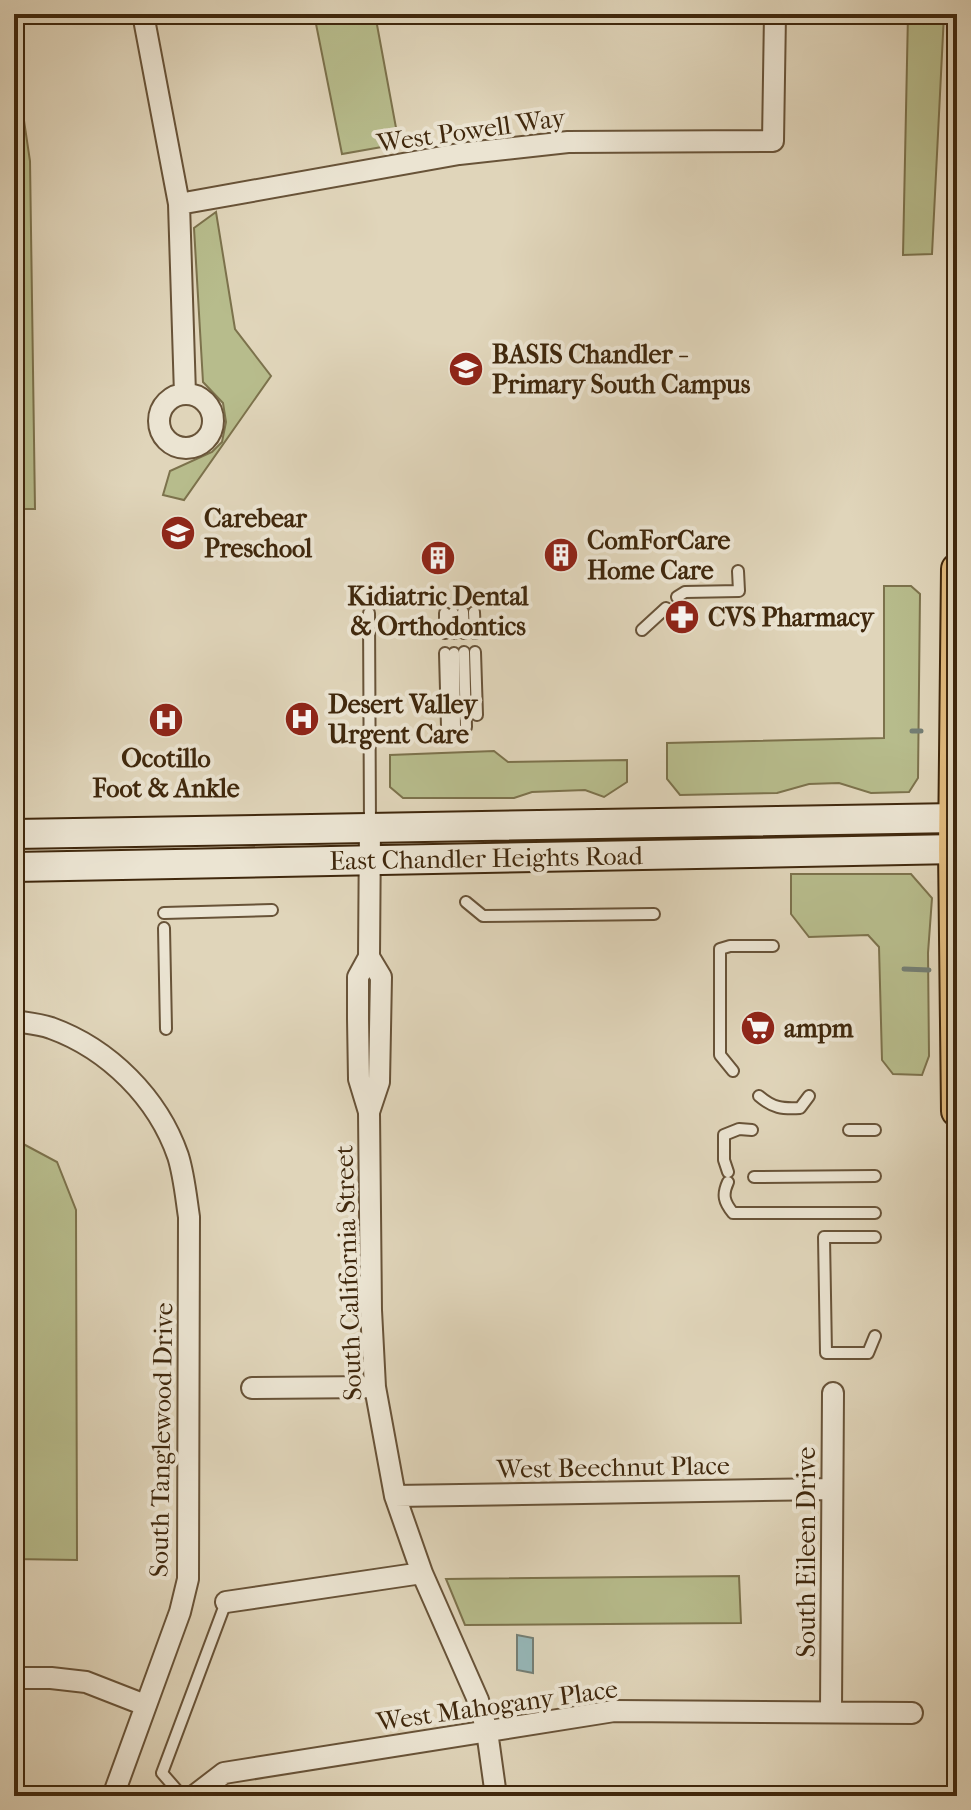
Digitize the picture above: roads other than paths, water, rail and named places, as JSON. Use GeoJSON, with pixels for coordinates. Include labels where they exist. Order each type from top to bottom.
{"type":"FeatureCollection","features":[{"type":"Feature","properties":{"kind":"main road"},"geometry":{"type":"LineString","coordinates":[[957,569],[957,1111]]}},
{"type":"Feature","properties":{"kind":"main road","name":"East Chandler Heights Road"},"geometry":{"type":"LineString","coordinates":[[14,834],[956,818]]}},
{"type":"Feature","properties":{"kind":"main road"},"geometry":{"type":"LineString","coordinates":[[465,826],[465,858]]}},
{"type":"Feature","properties":{"kind":"main road","name":"East Chandler Heights Road"},"geometry":{"type":"LineString","coordinates":[[14,867],[956,849]]}},
{"type":"Feature","properties":{"kind":"street"},"geometry":{"type":"LineString","coordinates":[[143,14],[179,204],[185,394]]}},
{"type":"Feature","properties":{"kind":"street","name":"West Powell Way"},"geometry":{"type":"LineString","coordinates":[[179,204],[459,154],[568,142],[773,141],[775,14]]}},
{"type":"Feature","properties":{"kind":"street","name":"South California Street"},"geometry":{"type":"LineString","coordinates":[[370,827],[369,957],[358,977],[358,1019],[359,1079],[369,1112],[375,1387],[395,1496],[422,1573],[478,1700],[487,1731],[496,1796]]}},
{"type":"Feature","properties":{"kind":"street","name":"South California Street"},"geometry":{"type":"LineString","coordinates":[[369,957],[381,977],[379,1082],[369,1112]]}},
{"type":"Feature","properties":{"kind":"street"},"geometry":{"type":"LineString","coordinates":[[358,1019],[381,1019]]}},
{"type":"Feature","properties":{"kind":"street","name":"South Tanglewood Drive"},"geometry":{"type":"LineString","coordinates":[[14,1021],[49,1028],[90,1046],[137,1085],[165,1124],[178,1158],[189,1217],[188,1579],[180,1612],[113,1796]]}},
{"type":"Feature","properties":{"kind":"street"},"geometry":{"type":"LineString","coordinates":[[252,1388],[375,1387]]}},
{"type":"Feature","properties":{"kind":"street","name":"South Eileen Drive"},"geometry":{"type":"LineString","coordinates":[[831,1711],[833,1393]]}},
{"type":"Feature","properties":{"kind":"street","name":"West Beechnut Place"},"geometry":{"type":"LineString","coordinates":[[395,1496],[832,1489]]}},
{"type":"Feature","properties":{"kind":"street"},"geometry":{"type":"LineString","coordinates":[[226,1602],[422,1573]]}},
{"type":"Feature","properties":{"kind":"street"},"geometry":{"type":"LineString","coordinates":[[14,1678],[86,1682],[145,1705]]}},
{"type":"Feature","properties":{"kind":"street","name":"West Mahogany Place"},"geometry":{"type":"LineString","coordinates":[[194,1796],[224,1773],[614,1711],[912,1713]]}},
{"type":"Feature","properties":{"kind":"lane"},"geometry":{"type":"LineString","coordinates":[[677,597],[685,592],[739,591],[738,571]]}},
{"type":"Feature","properties":{"kind":"lane"},"geometry":{"type":"LineString","coordinates":[[642,630],[666,608]]}},
{"type":"Feature","properties":{"kind":"lane"},"geometry":{"type":"LineString","coordinates":[[369,613],[370,827]]}},
{"type":"Feature","properties":{"kind":"lane"},"geometry":{"type":"LineString","coordinates":[[459,613],[459,633],[459,613]]}},
{"type":"Feature","properties":{"kind":"lane"},"geometry":{"type":"LineString","coordinates":[[460,653],[477,715]]}},
{"type":"Feature","properties":{"kind":"lane"},"geometry":{"type":"LineString","coordinates":[[460,653],[456,727],[460,653]]}},
{"type":"Feature","properties":{"kind":"lane"},"geometry":{"type":"LineString","coordinates":[[466,902],[483,916],[654,914]]}},
{"type":"Feature","properties":{"kind":"lane"},"geometry":{"type":"LineString","coordinates":[[164,913],[272,910]]}},
{"type":"Feature","properties":{"kind":"lane"},"geometry":{"type":"LineString","coordinates":[[164,928],[166,1029]]}},
{"type":"Feature","properties":{"kind":"lane"},"geometry":{"type":"LineString","coordinates":[[733,1071],[720,1055],[720,949],[730,946],[773,946]]}},
{"type":"Feature","properties":{"kind":"lane"},"geometry":{"type":"LineString","coordinates":[[759,1096],[770,1106],[782,1109],[800,1108],[809,1096]]}},
{"type":"Feature","properties":{"kind":"lane"},"geometry":{"type":"LineString","coordinates":[[752,1130],[739,1129],[724,1135],[725,1202],[733,1213],[875,1213]]}},
{"type":"Feature","properties":{"kind":"lane"},"geometry":{"type":"LineString","coordinates":[[849,1130],[875,1130]]}},
{"type":"Feature","properties":{"kind":"lane"},"geometry":{"type":"LineString","coordinates":[[754,1177],[875,1176]]}},
{"type":"Feature","properties":{"kind":"lane"},"geometry":{"type":"LineString","coordinates":[[875,1237],[824,1237],[826,1353],[868,1353],[875,1336]]}},
{"type":"Feature","properties":{"kind":"lane"},"geometry":{"type":"LineString","coordinates":[[182,1796],[162,1773],[226,1602]]}},
{"type":"Feature","properties":{"kind":"water"},"geometry":{"type":"Polygon","coordinates":[[[517,1635],[533,1638],[533,1673],[517,1670],[517,1635]]]}},
{"type":"Feature","properties":{"kind":"waterway"},"geometry":{"type":"LineString","coordinates":[[912,731],[921,731]]}},
{"type":"Feature","properties":{"kind":"waterway"},"geometry":{"type":"LineString","coordinates":[[904,969],[929,970]]}},
{"type":"Feature","properties":{"kind":"place","name":"BASIS Chandler - Primary South Campus"},"geometry":{"type":"Point","coordinates":[466,369]}},
{"type":"Feature","properties":{"kind":"place","name":"Carebear Preschool"},"geometry":{"type":"Point","coordinates":[178,533]}},
{"type":"Feature","properties":{"kind":"place","name":"ComForCare Home Care"},"geometry":{"type":"Point","coordinates":[561,555]}},
{"type":"Feature","properties":{"kind":"place","name":"Kidiatric Dental & Orthodontics"},"geometry":{"type":"Point","coordinates":[438,558]}},
{"type":"Feature","properties":{"kind":"place","name":"CVS Pharmacy"},"geometry":{"type":"Point","coordinates":[682,617]}},
{"type":"Feature","properties":{"kind":"place","name":"Desert Valley Urgent Care"},"geometry":{"type":"Point","coordinates":[302,719]}},
{"type":"Feature","properties":{"kind":"place","name":"Ocotillo Foot & Ankle"},"geometry":{"type":"Point","coordinates":[166,720]}},
{"type":"Feature","properties":{"kind":"place","name":"ampm"},"geometry":{"type":"Point","coordinates":[758,1028]}}]}
